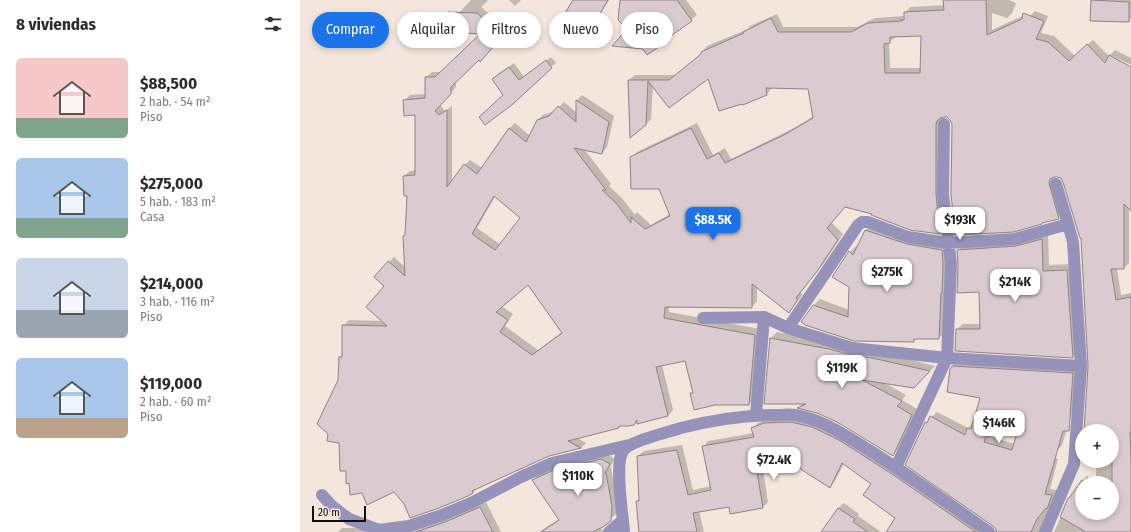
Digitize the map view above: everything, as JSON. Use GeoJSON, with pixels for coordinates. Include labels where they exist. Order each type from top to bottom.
{"type":"FeatureCollection","features":[{"type":"Feature","properties":{"kind":"street"},"geometry":{"type":"LineString","coordinates":[[896,467],[947,358],[951,264],[943,194],[944,124]]}},
{"type":"Feature","properties":{"kind":"street"},"geometry":{"type":"LineString","coordinates":[[1045,532],[1074,464],[1081,366],[1073,242],[1056,184]]}},
{"type":"Feature","properties":{"kind":"street"},"geometry":{"type":"LineString","coordinates":[[788,328],[858,225],[862,222],[868,222],[908,237],[948,243],[1015,239],[1068,224]]}},
{"type":"Feature","properties":{"kind":"street"},"geometry":{"type":"LineString","coordinates":[[703,318],[764,317],[788,328],[852,348],[947,358],[1081,366]]}},
{"type":"Feature","properties":{"kind":"street"},"geometry":{"type":"LineString","coordinates":[[756,415],[764,317]]}},
{"type":"Feature","properties":{"kind":"street"},"geometry":{"type":"LineString","coordinates":[[322,495],[332,506],[349,519],[379,530],[409,526],[471,503],[552,463],[634,443],[649,437],[695,425],[756,415],[795,415],[817,421],[839,431],[896,467],[989,532]]}},
{"type":"Feature","properties":{"kind":"street"},"geometry":{"type":"LineString","coordinates":[[624,532],[618,470],[619,459],[623,450],[634,443]]}},
{"type":"Feature","properties":{"kind":"street"},"geometry":{"type":"LineString","coordinates":[[609,532],[623,520]]}},
{"type":"Feature","properties":{"kind":"building"},"geometry":{"type":"Polygon","coordinates":[[[573,0],[608,0],[601,12],[566,12],[573,0]]]}},
{"type":"Feature","properties":{"kind":"building"},"geometry":{"type":"Polygon","coordinates":[[[620,0],[677,0],[692,21],[673,34],[673,12],[621,12],[621,23],[618,20],[620,0]]]}},
{"type":"Feature","properties":{"kind":"building"},"geometry":{"type":"Polygon","coordinates":[[[943,0],[986,0],[987,35],[1022,19],[1023,13],[1044,21],[1036,39],[1048,42],[1069,61],[1087,44],[1105,63],[1109,55],[1131,67],[1131,211],[1124,204],[1124,269],[1111,269],[1116,300],[1131,297],[1131,532],[1086,532],[1060,517],[1068,498],[1075,490],[1075,520],[1119,520],[1119,476],[1112,476],[1112,468],[1119,468],[1119,424],[1084,424],[1088,366],[1081,238],[1063,182],[1061,178],[1054,177],[1050,179],[1049,183],[1059,219],[1014,232],[955,235],[951,194],[952,124],[947,117],[940,118],[936,124],[936,194],[940,234],[910,230],[871,215],[872,214],[845,207],[827,228],[838,240],[818,270],[796,298],[798,299],[789,313],[752,284],[752,308],[665,307],[664,318],[755,335],[749,405],[715,405],[694,410],[690,393],[693,393],[685,361],[656,367],[668,416],[637,424],[637,420],[634,425],[619,426],[619,428],[568,441],[581,448],[549,456],[472,491],[473,493],[468,496],[410,518],[404,504],[394,492],[367,505],[362,493],[350,495],[349,483],[346,484],[346,471],[340,471],[339,443],[327,441],[328,434],[317,424],[338,380],[339,357],[342,357],[342,325],[387,326],[366,307],[384,286],[374,277],[388,261],[405,276],[403,236],[405,235],[407,196],[404,196],[403,176],[415,175],[415,115],[404,116],[403,100],[425,98],[425,77],[435,77],[465,48],[469,48],[469,45],[477,37],[477,48],[492,48],[480,62],[479,60],[451,87],[451,94],[435,111],[439,115],[447,110],[447,187],[464,164],[477,174],[509,128],[526,142],[537,120],[549,116],[558,106],[576,122],[576,100],[609,122],[602,154],[574,148],[606,190],[602,190],[616,203],[631,223],[631,217],[645,229],[670,216],[659,189],[631,189],[630,157],[691,128],[707,159],[719,153],[725,163],[784,135],[813,118],[808,89],[766,88],[767,95],[743,105],[742,104],[719,111],[708,79],[669,108],[648,81],[646,125],[630,138],[628,80],[669,80],[701,54],[701,52],[744,33],[743,32],[771,18],[778,32],[851,32],[868,23],[902,21],[901,20],[904,20],[904,12],[944,10],[943,0]],[[921,36],[890,37],[890,43],[884,44],[885,73],[920,73],[921,36]],[[494,196],[472,234],[495,250],[520,218],[494,196]],[[528,285],[496,312],[508,320],[500,332],[532,355],[562,333],[528,285]]]}},
{"type":"Feature","properties":{"kind":"building"},"geometry":{"type":"Polygon","coordinates":[[[1091,0],[1129,2],[1129,22],[1090,21],[1091,0]]]}},
{"type":"Feature","properties":{"kind":"building"},"geometry":{"type":"Polygon","coordinates":[[[469,13],[477,13],[477,34],[469,33],[469,13]]]}},
{"type":"Feature","properties":{"kind":"building"},"geometry":{"type":"Polygon","coordinates":[[[621,36],[621,47],[613,45],[621,36]]]}},
{"type":"Feature","properties":{"kind":"building"},"geometry":{"type":"Polygon","coordinates":[[[633,48],[658,48],[647,55],[643,49],[633,48]]]}},
{"type":"Feature","properties":{"kind":"building"},"geometry":{"type":"Polygon","coordinates":[[[546,60],[552,68],[513,104],[485,125],[479,117],[503,95],[492,79],[509,67],[519,80],[546,60]]]}},
{"type":"Feature","properties":{"kind":"building"},"geometry":{"type":"Polygon","coordinates":[[[865,230],[907,244],[942,250],[943,264],[939,339],[914,339],[914,342],[854,341],[805,325],[801,322],[813,305],[848,317],[849,287],[832,277],[849,251],[853,255],[865,230]]]}},
{"type":"Feature","properties":{"kind":"building"},"geometry":{"type":"Polygon","coordinates":[[[1042,239],[1043,271],[1067,270],[1073,358],[955,351],[956,329],[980,329],[979,292],[957,293],[957,250],[1016,246],[1042,239]]]}},
{"type":"Feature","properties":{"kind":"building"},"geometry":{"type":"Polygon","coordinates":[[[770,338],[930,371],[914,388],[862,380],[902,401],[897,406],[912,415],[893,456],[837,422],[817,413],[797,408],[806,404],[764,404],[770,338]]]}},
{"type":"Feature","properties":{"kind":"building"},"geometry":{"type":"Polygon","coordinates":[[[952,366],[1073,373],[1069,431],[1063,431],[1045,494],[1052,495],[1047,509],[1046,508],[1037,519],[1031,532],[996,532],[996,529],[993,526],[905,465],[925,422],[927,423],[930,416],[965,435],[967,428],[971,429],[980,398],[947,392],[950,369],[952,366]],[[1022,416],[991,417],[984,442],[1012,450],[1022,416]]]}},
{"type":"Feature","properties":{"kind":"building"},"geometry":{"type":"Polygon","coordinates":[[[791,422],[812,427],[839,440],[895,476],[976,532],[886,532],[895,518],[863,495],[871,484],[842,463],[830,488],[799,468],[778,458],[756,466],[763,508],[730,514],[729,507],[693,513],[697,532],[639,532],[636,501],[639,501],[637,456],[677,450],[688,495],[711,490],[702,446],[754,437],[751,428],[764,423],[791,422]]]}},
{"type":"Feature","properties":{"kind":"building"},"geometry":{"type":"Polygon","coordinates":[[[601,459],[610,464],[605,473],[612,506],[611,521],[592,532],[541,532],[559,520],[532,480],[554,470],[601,459]]]}},
{"type":"Feature","properties":{"kind":"building"},"geometry":{"type":"Polygon","coordinates":[[[480,507],[493,532],[416,532],[445,522],[480,507]]]}},
{"type":"Feature","properties":{"kind":"building"},"geometry":{"type":"Polygon","coordinates":[[[838,508],[855,519],[853,522],[868,532],[821,532],[838,508]]]}}]}
